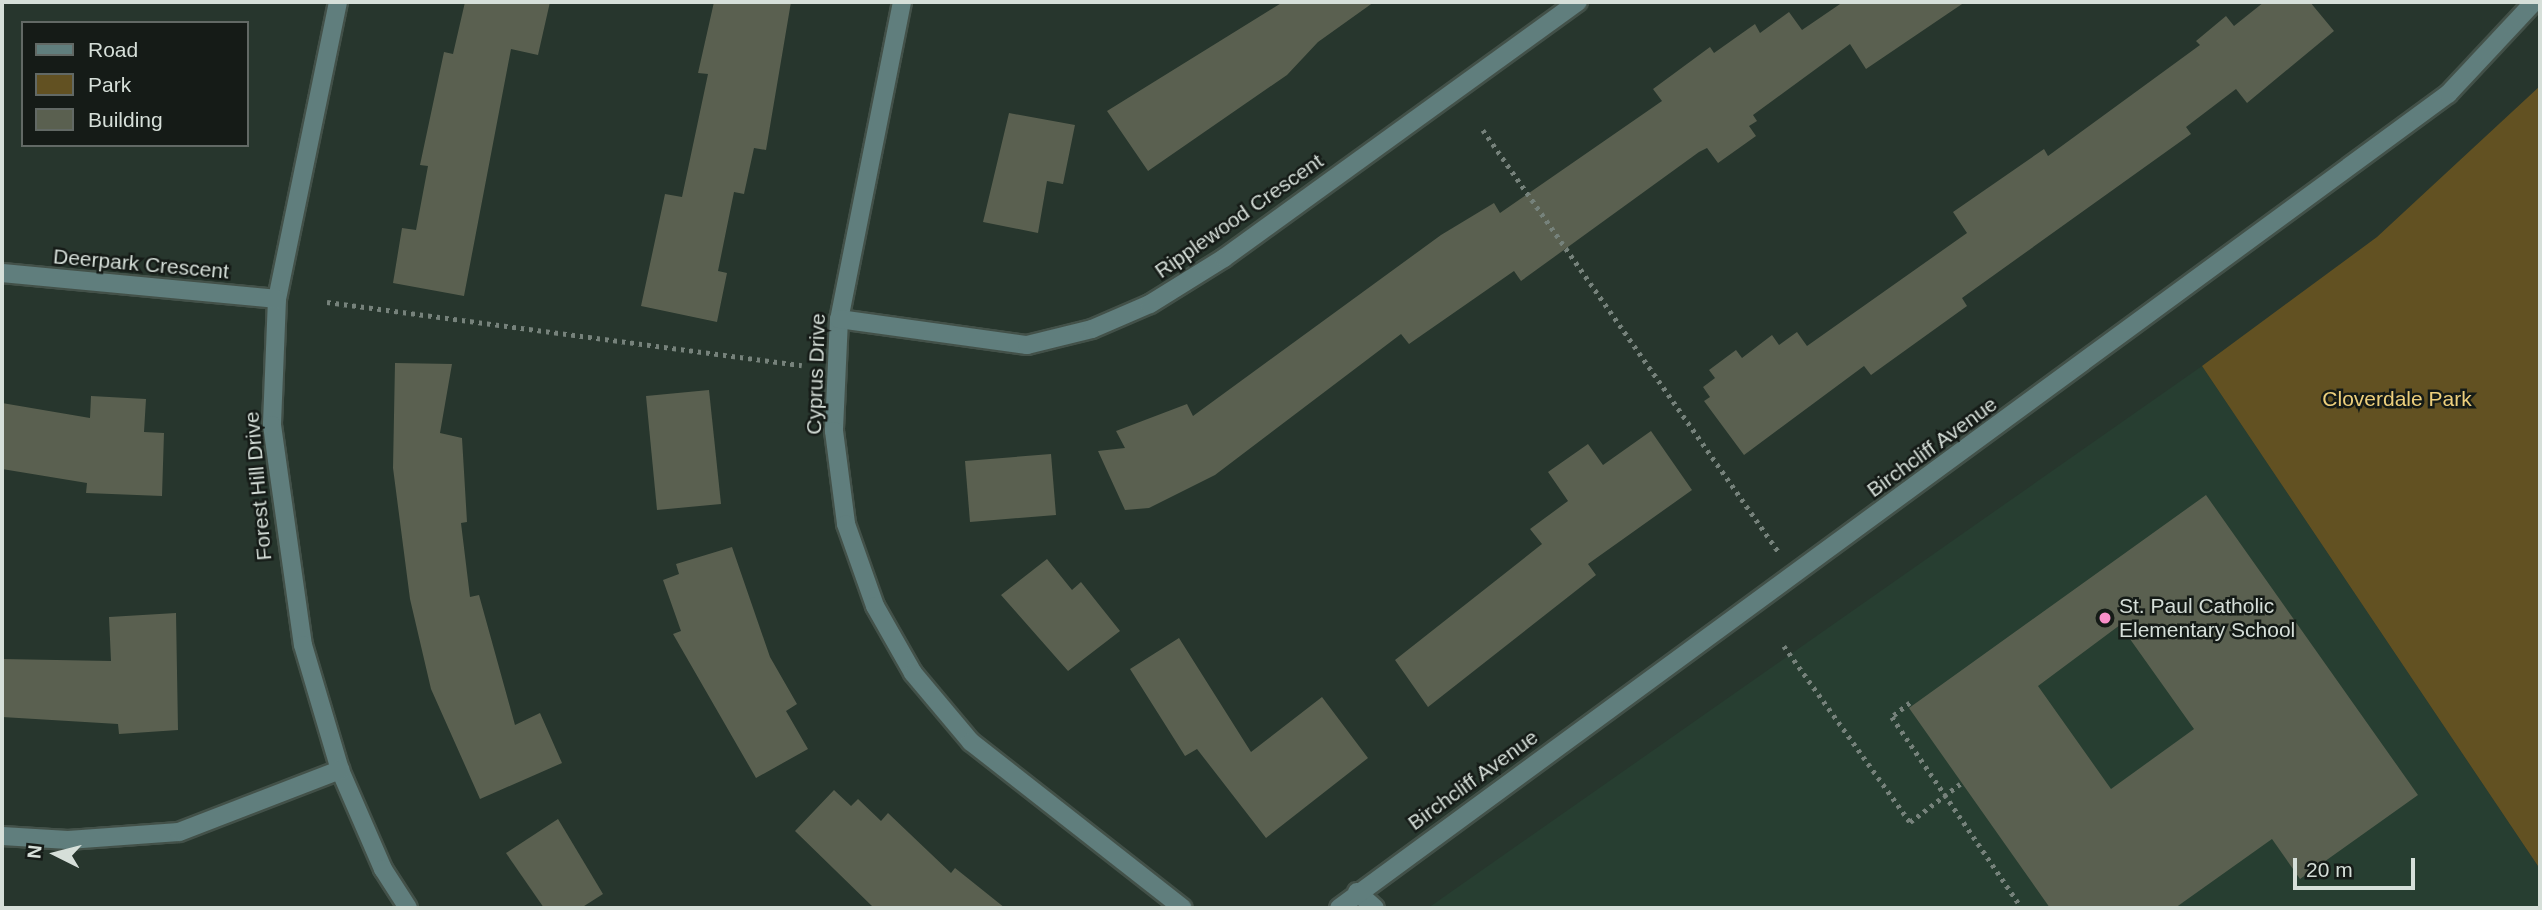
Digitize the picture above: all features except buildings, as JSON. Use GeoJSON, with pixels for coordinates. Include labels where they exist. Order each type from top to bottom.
{"type":"FeatureCollection","features":[{"type":"Feature","properties":{"kind":"street","name":"Forest Hill Drive"},"geometry":{"type":"LineString","coordinates":[[338,2],[277,299],[272,425],[282,528],[303,645],[340,770],[383,869],[408,908]]}},
{"type":"Feature","properties":{"kind":"street","name":"Cyprus Drive"},"geometry":{"type":"LineString","coordinates":[[902,2],[839,319],[834,431],[846,524],[875,606],[913,673],[971,742],[1183,908]]}},
{"type":"Feature","properties":{"kind":"street","name":"Ripplewood Crescent"},"geometry":{"type":"LineString","coordinates":[[839,319],[1027,345],[1092,329],[1150,304],[1224,258],[1578,2]]}},
{"type":"Feature","properties":{"kind":"street","name":"Birchcliff Avenue"},"geometry":{"type":"LineString","coordinates":[[1339,908],[1357,892],[2448,94],[2534,2]]}},
{"type":"Feature","properties":{"kind":"street","name":"Deerpark Crescent"},"geometry":{"type":"LineString","coordinates":[[2,272],[277,299]]}},
{"type":"Feature","properties":{"kind":"street"},"geometry":{"type":"LineString","coordinates":[[2,836],[68,839],[179,832],[340,770]]}},
{"type":"Feature","properties":{"kind":"street"},"geometry":{"type":"LineString","coordinates":[[1357,892],[1374,908]]}},
{"type":"Feature","properties":{"kind":"path"},"geometry":{"type":"LineString","coordinates":[[1483,130],[1779,552]]}},
{"type":"Feature","properties":{"kind":"path"},"geometry":{"type":"LineString","coordinates":[[327,302],[802,365]]}},
{"type":"Feature","properties":{"kind":"path"},"geometry":{"type":"LineString","coordinates":[[1784,646],[1910,822],[1960,784]]}},
{"type":"Feature","properties":{"kind":"path"},"geometry":{"type":"LineString","coordinates":[[1910,703],[1892,717],[2022,908]]}},
{"type":"Feature","properties":{"kind":"shaded area","name":"St. Paul Catholic Elementary School"},"geometry":{"type":"Polygon","coordinates":[[[2202,366],[2540,869],[2540,908],[1428,908],[2202,366]]]}},
{"type":"Feature","properties":{"kind":"green space","name":"Cloverdale Park"},"geometry":{"type":"Polygon","coordinates":[[[2540,86],[2540,869],[2202,366],[2377,237],[2540,86]]]}},
{"type":"Feature","properties":{"kind":"place","name":"St. Paul Catholic Elementary School"},"geometry":{"type":"Point","coordinates":[2105,618]}}]}
